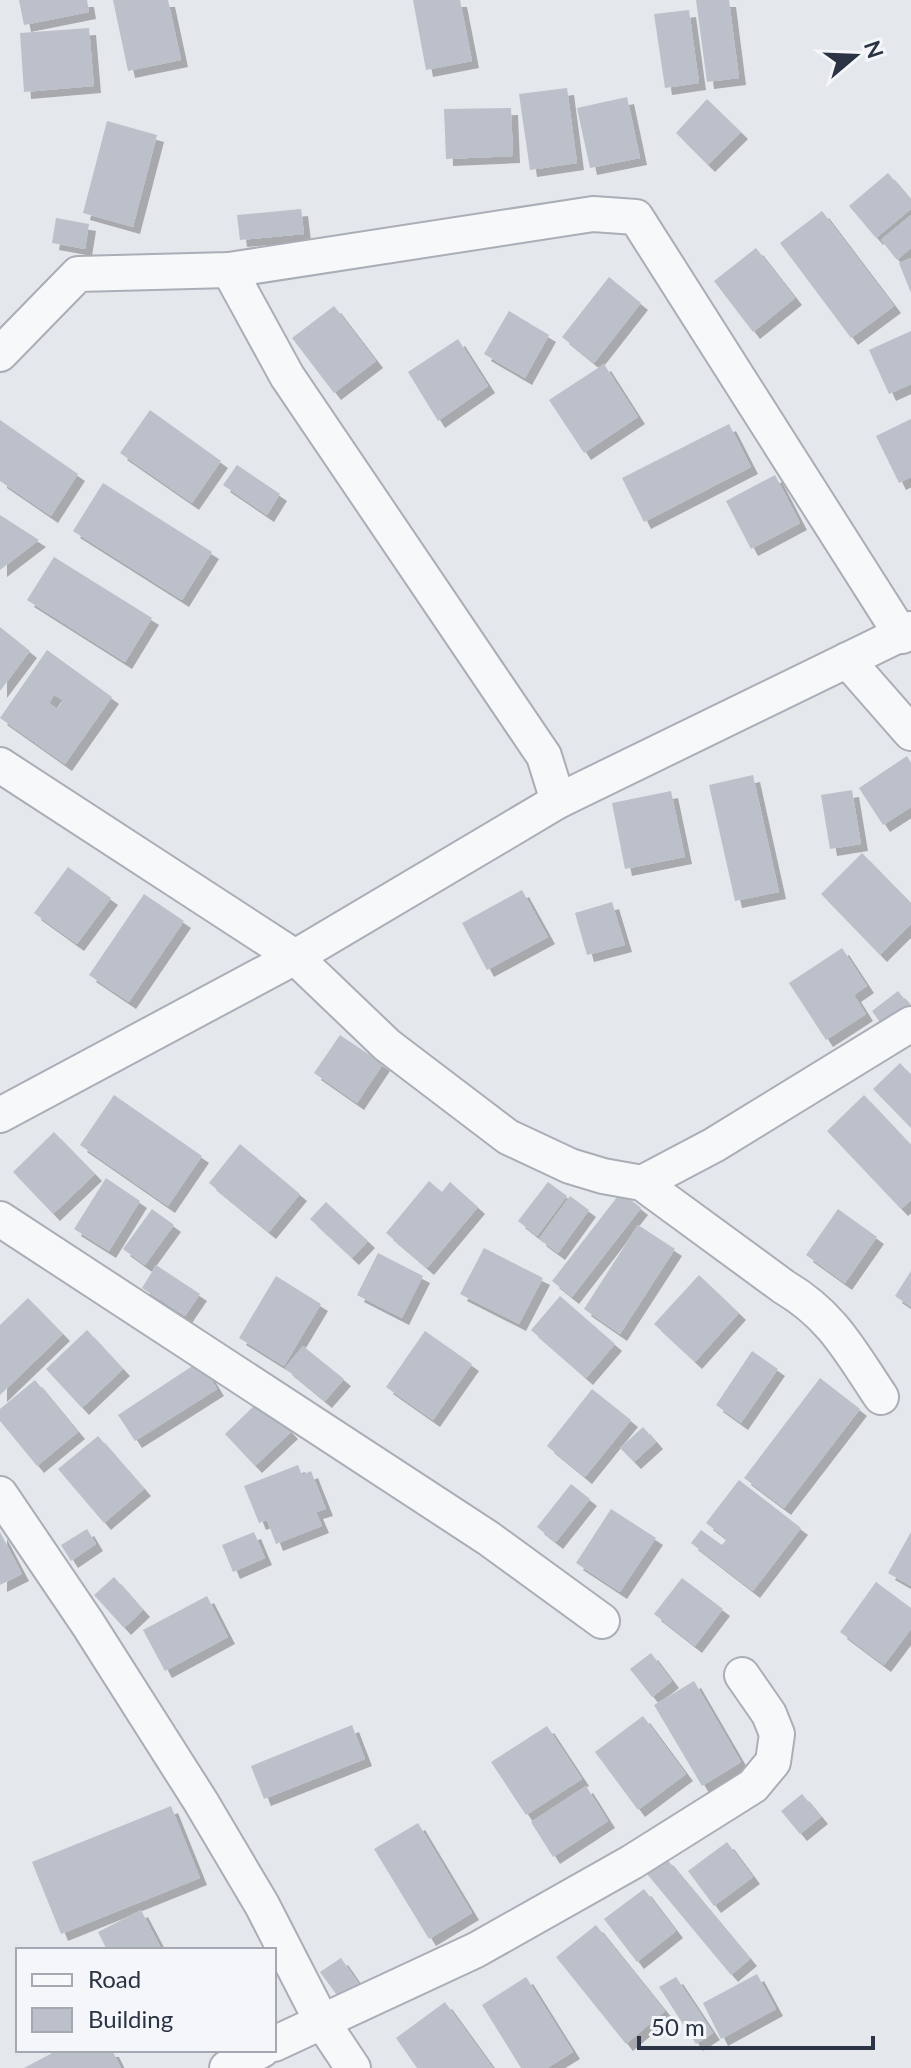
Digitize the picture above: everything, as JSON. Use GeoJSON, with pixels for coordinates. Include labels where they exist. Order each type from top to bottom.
{"type":"FeatureCollection","features":[{"type":"Feature","properties":{"kind":"street"},"geometry":{"type":"LineString","coordinates":[[0,354],[78,274],[229,270],[593,214],[636,217],[906,633],[558,801],[295,957],[0,1115]]}},
{"type":"Feature","properties":{"kind":"street"},"geometry":{"type":"LineString","coordinates":[[229,270],[287,376],[544,756],[558,801]]}},
{"type":"Feature","properties":{"kind":"street"},"geometry":{"type":"LineString","coordinates":[[847,660],[911,733]]}},
{"type":"Feature","properties":{"kind":"street"},"geometry":{"type":"LineString","coordinates":[[0,765],[295,957],[387,1045],[508,1137],[570,1166],[642,1183],[822,1314],[881,1397]]}},
{"type":"Feature","properties":{"kind":"street"},"geometry":{"type":"LineString","coordinates":[[642,1183],[714,1145],[911,1024]]}},
{"type":"Feature","properties":{"kind":"street"},"geometry":{"type":"LineString","coordinates":[[0,1219],[488,1538],[602,1621]]}},
{"type":"Feature","properties":{"kind":"street"},"geometry":{"type":"LineString","coordinates":[[0,1494],[88,1624],[201,1802],[262,1905],[321,2020],[353,2068]]}},
{"type":"Feature","properties":{"kind":"street"},"geometry":{"type":"LineString","coordinates":[[276,2043],[476,1950],[632,1862],[753,1786],[773,1762],[777,1734],[769,1714],[742,1675]]}},
{"type":"Feature","properties":{"kind":"street"},"geometry":{"type":"LineString","coordinates":[[227,2068],[258,2052]]}},
{"type":"Feature","properties":{"kind":"building"},"geometry":{"type":"Polygon","coordinates":[[[19,0],[87,0],[89,12],[24,25],[19,0]]]}},
{"type":"Feature","properties":{"kind":"building"},"geometry":{"type":"Polygon","coordinates":[[[113,0],[168,0],[181,60],[128,71],[113,0]]]}},
{"type":"Feature","properties":{"kind":"building"},"geometry":{"type":"Polygon","coordinates":[[[413,0],[460,0],[472,61],[426,70],[413,0]]]}},
{"type":"Feature","properties":{"kind":"building"},"geometry":{"type":"Polygon","coordinates":[[[696,0],[729,0],[739,78],[707,82],[696,0]]]}},
{"type":"Feature","properties":{"kind":"building"},"geometry":{"type":"Polygon","coordinates":[[[689,10],[699,83],[665,88],[654,14],[689,10]]]}},
{"type":"Feature","properties":{"kind":"building"},"geometry":{"type":"Polygon","coordinates":[[[89,28],[94,86],[24,92],[20,33],[89,28]]]}},
{"type":"Feature","properties":{"kind":"building"},"geometry":{"type":"Polygon","coordinates":[[[567,88],[577,163],[530,170],[519,94],[567,88]]]}},
{"type":"Feature","properties":{"kind":"building"},"geometry":{"type":"Polygon","coordinates":[[[627,97],[640,158],[590,168],[577,108],[627,97]]]}},
{"type":"Feature","properties":{"kind":"building"},"geometry":{"type":"Polygon","coordinates":[[[707,99],[741,132],[708,165],[676,133],[707,99]]]}},
{"type":"Feature","properties":{"kind":"building"},"geometry":{"type":"Polygon","coordinates":[[[511,108],[513,156],[446,159],[444,109],[511,108]]]}},
{"type":"Feature","properties":{"kind":"building"},"geometry":{"type":"Polygon","coordinates":[[[107,121],[157,135],[133,227],[83,213],[107,121]]]}},
{"type":"Feature","properties":{"kind":"building"},"geometry":{"type":"Polygon","coordinates":[[[888,173],[911,200],[911,209],[876,238],[849,206],[888,173]]]}},
{"type":"Feature","properties":{"kind":"building"},"geometry":{"type":"Polygon","coordinates":[[[301,209],[304,234],[240,240],[237,215],[301,209]]]}},
{"type":"Feature","properties":{"kind":"building"},"geometry":{"type":"Polygon","coordinates":[[[822,211],[894,306],[851,338],[780,243],[822,211]]]}},
{"type":"Feature","properties":{"kind":"building"},"geometry":{"type":"Polygon","coordinates":[[[911,215],[911,248],[897,260],[881,240],[911,215]]]}},
{"type":"Feature","properties":{"kind":"building"},"geometry":{"type":"Polygon","coordinates":[[[56,218],[89,224],[85,249],[52,243],[56,218]]]}},
{"type":"Feature","properties":{"kind":"building"},"geometry":{"type":"Polygon","coordinates":[[[756,248],[795,298],[753,332],[714,281],[756,248]]]}},
{"type":"Feature","properties":{"kind":"building"},"geometry":{"type":"Polygon","coordinates":[[[911,258],[911,293],[899,263],[911,258]]]}},
{"type":"Feature","properties":{"kind":"building"},"geometry":{"type":"Polygon","coordinates":[[[609,277],[641,303],[594,363],[562,337],[609,277]]]}},
{"type":"Feature","properties":{"kind":"building"},"geometry":{"type":"Polygon","coordinates":[[[334,306],[376,361],[334,393],[292,338],[334,306]]]}},
{"type":"Feature","properties":{"kind":"building"},"geometry":{"type":"Polygon","coordinates":[[[509,311],[549,335],[525,378],[484,354],[509,311]]]}},
{"type":"Feature","properties":{"kind":"building"},"geometry":{"type":"Polygon","coordinates":[[[911,331],[911,384],[889,394],[869,350],[911,331]]]}},
{"type":"Feature","properties":{"kind":"building"},"geometry":{"type":"Polygon","coordinates":[[[458,339],[488,386],[438,421],[408,372],[458,339]]]}},
{"type":"Feature","properties":{"kind":"building"},"geometry":{"type":"Polygon","coordinates":[[[604,364],[638,417],[584,453],[549,400],[604,364]]]}},
{"type":"Feature","properties":{"kind":"building"},"geometry":{"type":"Polygon","coordinates":[[[150,410],[221,461],[192,503],[120,453],[150,410]]]}},
{"type":"Feature","properties":{"kind":"building"},"geometry":{"type":"Polygon","coordinates":[[[911,419],[911,477],[899,483],[876,436],[911,419]]]}},
{"type":"Feature","properties":{"kind":"building"},"geometry":{"type":"Polygon","coordinates":[[[0,420],[78,474],[51,516],[0,481],[0,420]]]}},
{"type":"Feature","properties":{"kind":"building"},"geometry":{"type":"Polygon","coordinates":[[[729,424],[751,467],[644,522],[622,478],[729,424]]]}},
{"type":"Feature","properties":{"kind":"building"},"geometry":{"type":"Polygon","coordinates":[[[237,465],[280,494],[267,515],[223,485],[237,465]]]}},
{"type":"Feature","properties":{"kind":"building"},"geometry":{"type":"Polygon","coordinates":[[[775,475],[800,523],[751,549],[726,501],[775,475]]]}},
{"type":"Feature","properties":{"kind":"building"},"geometry":{"type":"Polygon","coordinates":[[[103,483],[212,552],[182,600],[73,531],[103,483]]]}},
{"type":"Feature","properties":{"kind":"building"},"geometry":{"type":"Polygon","coordinates":[[[0,515],[39,540],[0,570],[0,515]]]}},
{"type":"Feature","properties":{"kind":"building"},"geometry":{"type":"Polygon","coordinates":[[[54,557],[152,618],[125,662],[27,600],[54,557]]]}},
{"type":"Feature","properties":{"kind":"building"},"geometry":{"type":"Polygon","coordinates":[[[0,627],[30,651],[0,691],[0,627]]]}},
{"type":"Feature","properties":{"kind":"building"},"geometry":{"type":"Polygon","coordinates":[[[47,650],[112,697],[65,764],[0,718],[47,650]],[[54,695],[49,703],[57,709],[63,700],[54,695]]]}},
{"type":"Feature","properties":{"kind":"building"},"geometry":{"type":"Polygon","coordinates":[[[907,756],[911,763],[911,807],[883,825],[859,788],[907,756]]]}},
{"type":"Feature","properties":{"kind":"building"},"geometry":{"type":"Polygon","coordinates":[[[753,775],[779,892],[735,901],[709,785],[753,775]]]}},
{"type":"Feature","properties":{"kind":"building"},"geometry":{"type":"Polygon","coordinates":[[[852,790],[861,844],[830,849],[821,795],[852,790]]]}},
{"type":"Feature","properties":{"kind":"building"},"geometry":{"type":"Polygon","coordinates":[[[671,791],[685,857],[625,869],[612,803],[671,791]]]}},
{"type":"Feature","properties":{"kind":"building"},"geometry":{"type":"Polygon","coordinates":[[[862,853],[911,903],[911,924],[880,955],[821,894],[862,853]]]}},
{"type":"Feature","properties":{"kind":"building"},"geometry":{"type":"Polygon","coordinates":[[[68,867],[111,898],[77,944],[34,913],[68,867]]]}},
{"type":"Feature","properties":{"kind":"building"},"geometry":{"type":"Polygon","coordinates":[[[522,890],[548,937],[487,970],[462,923],[522,890]]]}},
{"type":"Feature","properties":{"kind":"building"},"geometry":{"type":"Polygon","coordinates":[[[144,894],[184,921],[129,1002],[89,975],[144,894]]]}},
{"type":"Feature","properties":{"kind":"building"},"geometry":{"type":"Polygon","coordinates":[[[612,902],[625,945],[587,955],[575,913],[612,902]]]}},
{"type":"Feature","properties":{"kind":"building"},"geometry":{"type":"Polygon","coordinates":[[[842,948],[867,986],[854,995],[866,1014],[826,1040],[789,983],[842,948]]]}},
{"type":"Feature","properties":{"kind":"building"},"geometry":{"type":"Polygon","coordinates":[[[898,991],[911,1007],[885,1029],[872,1011],[898,991]]]}},
{"type":"Feature","properties":{"kind":"building"},"geometry":{"type":"Polygon","coordinates":[[[340,1035],[383,1064],[357,1103],[314,1073],[340,1035]]]}},
{"type":"Feature","properties":{"kind":"building"},"geometry":{"type":"Polygon","coordinates":[[[900,1063],[911,1075],[911,1128],[873,1089],[900,1063]]]}},
{"type":"Feature","properties":{"kind":"building"},"geometry":{"type":"Polygon","coordinates":[[[114,1095],[202,1156],[168,1206],[80,1145],[114,1095]]]}},
{"type":"Feature","properties":{"kind":"building"},"geometry":{"type":"Polygon","coordinates":[[[864,1095],[911,1145],[911,1200],[901,1209],[827,1131],[864,1095]]]}},
{"type":"Feature","properties":{"kind":"building"},"geometry":{"type":"Polygon","coordinates":[[[54,1132],[95,1174],[53,1214],[13,1172],[54,1132]]]}},
{"type":"Feature","properties":{"kind":"building"},"geometry":{"type":"Polygon","coordinates":[[[240,1144],[300,1194],[269,1232],[209,1183],[240,1144]]]}},
{"type":"Feature","properties":{"kind":"building"},"geometry":{"type":"Polygon","coordinates":[[[106,1178],[140,1201],[109,1251],[74,1229],[106,1178]]]}},
{"type":"Feature","properties":{"kind":"building"},"geometry":{"type":"Polygon","coordinates":[[[429,1181],[442,1192],[450,1182],[478,1207],[427,1268],[386,1233],[429,1181]]]}},
{"type":"Feature","properties":{"kind":"building"},"geometry":{"type":"Polygon","coordinates":[[[548,1182],[567,1196],[537,1236],[518,1221],[548,1182]]]}},
{"type":"Feature","properties":{"kind":"building"},"geometry":{"type":"Polygon","coordinates":[[[621,1192],[641,1208],[572,1297],[552,1281],[621,1192]]]}},
{"type":"Feature","properties":{"kind":"building"},"geometry":{"type":"Polygon","coordinates":[[[570,1196],[589,1210],[558,1253],[539,1239],[570,1196]]]}},
{"type":"Feature","properties":{"kind":"building"},"geometry":{"type":"Polygon","coordinates":[[[326,1202],[368,1241],[352,1258],[310,1219],[326,1202]]]}},
{"type":"Feature","properties":{"kind":"building"},"geometry":{"type":"Polygon","coordinates":[[[152,1209],[174,1225],[145,1265],[123,1249],[152,1209]]]}},
{"type":"Feature","properties":{"kind":"building"},"geometry":{"type":"Polygon","coordinates":[[[838,1209],[877,1237],[845,1283],[806,1255],[838,1209]]]}},
{"type":"Feature","properties":{"kind":"building"},"geometry":{"type":"Polygon","coordinates":[[[638,1225],[675,1249],[620,1334],[584,1309],[638,1225]]]}},
{"type":"Feature","properties":{"kind":"building"},"geometry":{"type":"Polygon","coordinates":[[[484,1248],[543,1278],[519,1324],[460,1294],[484,1248]]]}},
{"type":"Feature","properties":{"kind":"building"},"geometry":{"type":"Polygon","coordinates":[[[378,1253],[423,1276],[402,1318],[357,1295],[378,1253]]]}},
{"type":"Feature","properties":{"kind":"building"},"geometry":{"type":"Polygon","coordinates":[[[156,1265],[200,1294],[185,1316],[142,1288],[156,1265]]]}},
{"type":"Feature","properties":{"kind":"building"},"geometry":{"type":"Polygon","coordinates":[[[911,1271],[911,1307],[895,1296],[911,1271]]]}},
{"type":"Feature","properties":{"kind":"building"},"geometry":{"type":"Polygon","coordinates":[[[699,1275],[739,1313],[695,1362],[654,1324],[699,1275]]]}},
{"type":"Feature","properties":{"kind":"building"},"geometry":{"type":"Polygon","coordinates":[[[276,1276],[321,1304],[284,1366],[239,1338],[276,1276]]]}},
{"type":"Feature","properties":{"kind":"building"},"geometry":{"type":"Polygon","coordinates":[[[560,1296],[615,1344],[586,1378],[531,1330],[560,1296]]]}},
{"type":"Feature","properties":{"kind":"building"},"geometry":{"type":"Polygon","coordinates":[[[28,1298],[63,1334],[0,1395],[0,1325],[28,1298]]]}},
{"type":"Feature","properties":{"kind":"building"},"geometry":{"type":"Polygon","coordinates":[[[87,1330],[123,1369],[82,1408],[46,1369],[87,1330]]]}},
{"type":"Feature","properties":{"kind":"building"},"geometry":{"type":"Polygon","coordinates":[[[425,1331],[472,1364],[433,1420],[386,1387],[425,1331]]]}},
{"type":"Feature","properties":{"kind":"building"},"geometry":{"type":"Polygon","coordinates":[[[303,1346],[344,1379],[325,1401],[285,1368],[303,1346]]]}},
{"type":"Feature","properties":{"kind":"building"},"geometry":{"type":"Polygon","coordinates":[[[752,1351],[778,1369],[741,1423],[716,1405],[752,1351]]]}},
{"type":"Feature","properties":{"kind":"building"},"geometry":{"type":"Polygon","coordinates":[[[200,1361],[217,1389],[135,1441],[118,1415],[200,1361]]]}},
{"type":"Feature","properties":{"kind":"building"},"geometry":{"type":"Polygon","coordinates":[[[820,1378],[860,1409],[784,1508],[744,1478],[820,1378]]]}},
{"type":"Feature","properties":{"kind":"building"},"geometry":{"type":"Polygon","coordinates":[[[35,1380],[78,1432],[37,1466],[0,1421],[0,1409],[35,1380]]]}},
{"type":"Feature","properties":{"kind":"building"},"geometry":{"type":"Polygon","coordinates":[[[592,1389],[631,1420],[585,1477],[547,1446],[592,1389]]]}},
{"type":"Feature","properties":{"kind":"building"},"geometry":{"type":"Polygon","coordinates":[[[260,1400],[291,1432],[255,1466],[225,1434],[260,1400]]]}},
{"type":"Feature","properties":{"kind":"building"},"geometry":{"type":"Polygon","coordinates":[[[643,1427],[656,1442],[634,1462],[620,1448],[643,1427]]]}},
{"type":"Feature","properties":{"kind":"building"},"geometry":{"type":"Polygon","coordinates":[[[98,1436],[144,1489],[104,1523],[58,1469],[98,1436]]]}},
{"type":"Feature","properties":{"kind":"building"},"geometry":{"type":"Polygon","coordinates":[[[298,1465],[302,1475],[311,1471],[326,1509],[316,1512],[322,1526],[276,1544],[267,1520],[259,1523],[244,1486],[298,1465]]]}},
{"type":"Feature","properties":{"kind":"building"},"geometry":{"type":"Polygon","coordinates":[[[739,1480],[801,1528],[753,1591],[691,1543],[701,1530],[722,1545],[727,1539],[706,1523],[739,1480]]]}},
{"type":"Feature","properties":{"kind":"building"},"geometry":{"type":"Polygon","coordinates":[[[571,1484],[590,1499],[556,1542],[537,1527],[571,1484]]]}},
{"type":"Feature","properties":{"kind":"building"},"geometry":{"type":"Polygon","coordinates":[[[611,1509],[656,1538],[620,1592],[576,1563],[611,1509]]]}},
{"type":"Feature","properties":{"kind":"building"},"geometry":{"type":"Polygon","coordinates":[[[87,1529],[96,1544],[71,1561],[61,1545],[87,1529]]]}},
{"type":"Feature","properties":{"kind":"building"},"geometry":{"type":"Polygon","coordinates":[[[0,1532],[22,1574],[0,1585],[0,1532]]]}},
{"type":"Feature","properties":{"kind":"building"},"geometry":{"type":"Polygon","coordinates":[[[254,1532],[265,1558],[233,1572],[222,1545],[254,1532]]]}},
{"type":"Feature","properties":{"kind":"building"},"geometry":{"type":"Polygon","coordinates":[[[911,1532],[911,1586],[888,1573],[911,1532]]]}},
{"type":"Feature","properties":{"kind":"building"},"geometry":{"type":"Polygon","coordinates":[[[114,1577],[143,1610],[124,1628],[94,1595],[114,1577]]]}},
{"type":"Feature","properties":{"kind":"building"},"geometry":{"type":"Polygon","coordinates":[[[682,1578],[723,1609],[695,1646],[654,1614],[682,1578]]]}},
{"type":"Feature","properties":{"kind":"building"},"geometry":{"type":"Polygon","coordinates":[[[876,1582],[911,1608],[911,1629],[884,1665],[840,1632],[876,1582]]]}},
{"type":"Feature","properties":{"kind":"building"},"geometry":{"type":"Polygon","coordinates":[[[207,1596],[228,1637],[165,1671],[143,1630],[207,1596]]]}},
{"type":"Feature","properties":{"kind":"building"},"geometry":{"type":"Polygon","coordinates":[[[651,1653],[672,1681],[652,1697],[630,1669],[651,1653]]]}},
{"type":"Feature","properties":{"kind":"building"},"geometry":{"type":"Polygon","coordinates":[[[694,1681],[741,1762],[702,1786],[654,1705],[694,1681]]]}},
{"type":"Feature","properties":{"kind":"building"},"geometry":{"type":"Polygon","coordinates":[[[643,1716],[686,1774],[638,1810],[595,1752],[643,1716]]]}},
{"type":"Feature","properties":{"kind":"building"},"geometry":{"type":"Polygon","coordinates":[[[352,1725],[365,1759],[264,1799],[251,1766],[352,1725]]]}},
{"type":"Feature","properties":{"kind":"building"},"geometry":{"type":"Polygon","coordinates":[[[547,1726],[582,1779],[526,1815],[491,1762],[547,1726]]]}},
{"type":"Feature","properties":{"kind":"building"},"geometry":{"type":"Polygon","coordinates":[[[586,1786],[608,1821],[553,1857],[531,1822],[586,1786]]]}},
{"type":"Feature","properties":{"kind":"building"},"geometry":{"type":"Polygon","coordinates":[[[802,1794],[821,1817],[800,1834],[781,1811],[802,1794]]]}},
{"type":"Feature","properties":{"kind":"building"},"geometry":{"type":"Polygon","coordinates":[[[171,1806],[200,1878],[61,1934],[32,1862],[171,1806]]]}},
{"type":"Feature","properties":{"kind":"building"},"geometry":{"type":"Polygon","coordinates":[[[418,1823],[472,1913],[429,1939],[374,1849],[418,1823]]]}},
{"type":"Feature","properties":{"kind":"building"},"geometry":{"type":"Polygon","coordinates":[[[727,1842],[753,1877],[714,1906],[688,1871],[727,1842]]]}},
{"type":"Feature","properties":{"kind":"building"},"geometry":{"type":"Polygon","coordinates":[[[666,1858],[750,1959],[731,1975],[647,1874],[666,1858]]]}},
{"type":"Feature","properties":{"kind":"building"},"geometry":{"type":"Polygon","coordinates":[[[644,1889],[676,1931],[637,1962],[604,1919],[644,1889]]]}},
{"type":"Feature","properties":{"kind":"building"},"geometry":{"type":"Polygon","coordinates":[[[141,1910],[161,1948],[106,1948],[98,1932],[141,1910]]]}},
{"type":"Feature","properties":{"kind":"building"},"geometry":{"type":"Polygon","coordinates":[[[596,1925],[665,2011],[626,2044],[556,1957],[596,1925]]]}},
{"type":"Feature","properties":{"kind":"building"},"geometry":{"type":"Polygon","coordinates":[[[341,1958],[359,1984],[339,1998],[320,1972],[341,1958]]]}},
{"type":"Feature","properties":{"kind":"building"},"geometry":{"type":"Polygon","coordinates":[[[757,1974],[776,2009],[721,2039],[703,2003],[757,1974]]]}},
{"type":"Feature","properties":{"kind":"building"},"geometry":{"type":"Polygon","coordinates":[[[526,1977],[573,2052],[547,2068],[521,2068],[482,2005],[526,1977]]]}},
{"type":"Feature","properties":{"kind":"building"},"geometry":{"type":"Polygon","coordinates":[[[676,1977],[713,2033],[696,2044],[659,1987],[676,1977]]]}},
{"type":"Feature","properties":{"kind":"building"},"geometry":{"type":"Polygon","coordinates":[[[445,2002],[493,2068],[417,2068],[396,2038],[445,2002]]]}},
{"type":"Feature","properties":{"kind":"building"},"geometry":{"type":"Polygon","coordinates":[[[54,2052],[113,2052],[121,2068],[24,2068],[54,2052]]]}}]}
